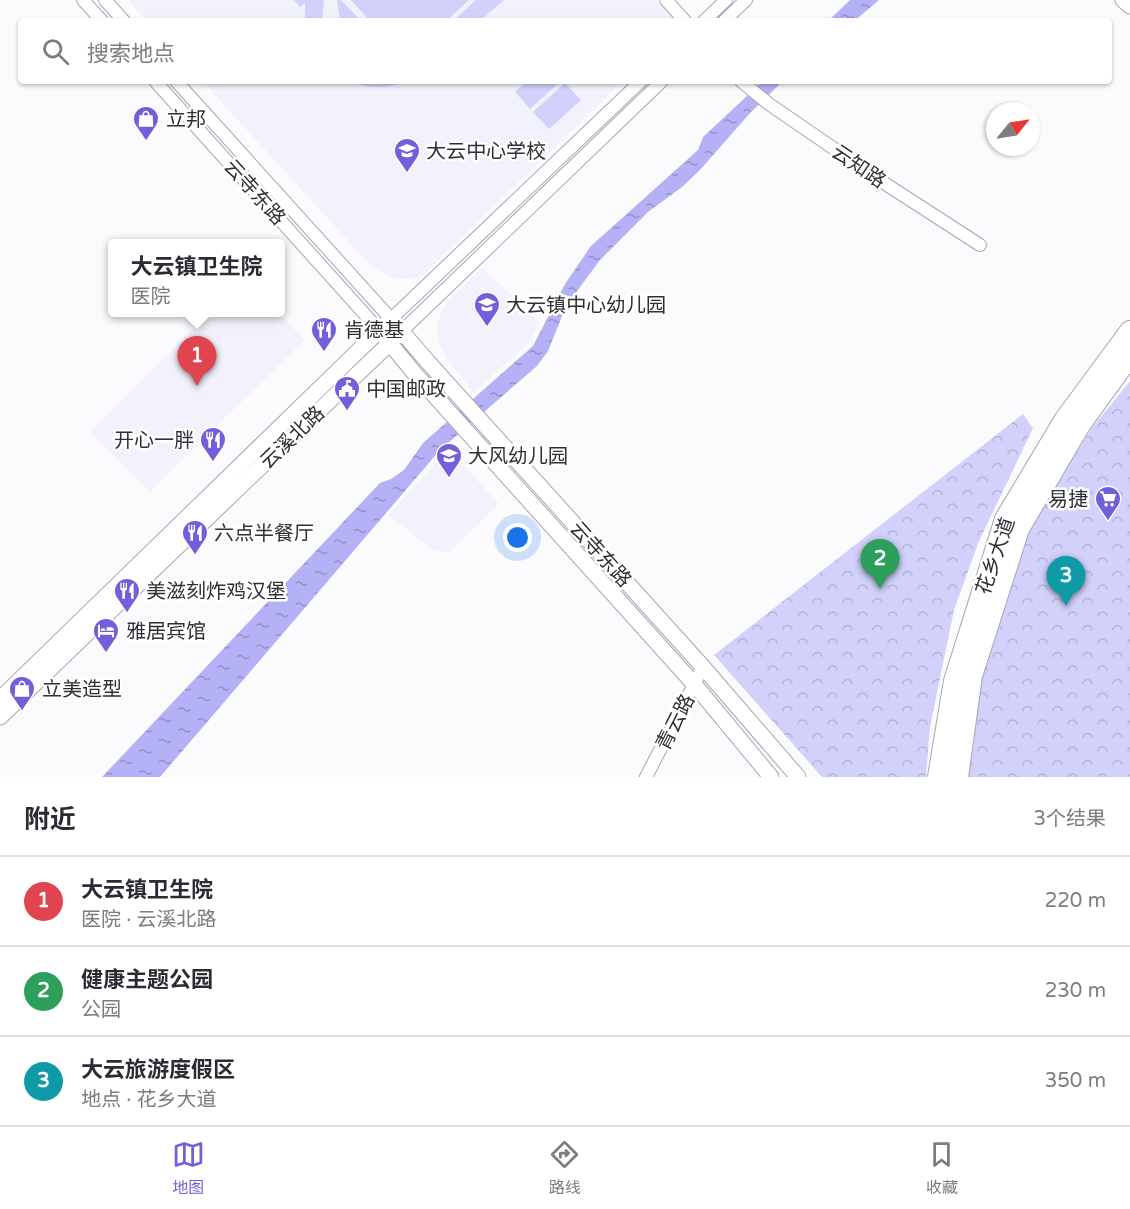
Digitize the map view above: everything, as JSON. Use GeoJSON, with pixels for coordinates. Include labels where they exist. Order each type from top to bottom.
{"type":"FeatureCollection","features":[{"type":"Feature","properties":{"kind":"main road","name":"花乡大道"},"geometry":{"type":"LineString","coordinates":[[938,777],[954,681],[1005,519],[1065,419],[1130,330]]}},
{"type":"Feature","properties":{"kind":"main road","name":"花乡大道"},"geometry":{"type":"LineString","coordinates":[[958,777],[972,676],[1019,529],[1080,425],[1130,357]]}},
{"type":"Feature","properties":{"kind":"street"},"geometry":{"type":"LineString","coordinates":[[83,0],[99,18]]}},
{"type":"Feature","properties":{"kind":"street"},"geometry":{"type":"LineString","coordinates":[[105,0],[121,18]]}},
{"type":"Feature","properties":{"kind":"street"},"geometry":{"type":"LineString","coordinates":[[666,0],[682,18]]}},
{"type":"Feature","properties":{"kind":"street"},"geometry":{"type":"LineString","coordinates":[[707,18],[726,0]]}},
{"type":"Feature","properties":{"kind":"street"},"geometry":{"type":"LineString","coordinates":[[727,18],[746,0]]}},
{"type":"Feature","properties":{"kind":"street"},"geometry":{"type":"LineString","coordinates":[[1123,0],[1130,6]]}},
{"type":"Feature","properties":{"kind":"street","name":"云寺东路"},"geometry":{"type":"LineString","coordinates":[[158,84],[694,684],[771,777]]}},
{"type":"Feature","properties":{"kind":"street","name":"云寺东路"},"geometry":{"type":"LineString","coordinates":[[179,84],[703,667],[798,777]]}},
{"type":"Feature","properties":{"kind":"street","name":"云溪北路"},"geometry":{"type":"LineString","coordinates":[[0,699],[379,330],[638,84]]}},
{"type":"Feature","properties":{"kind":"street","name":"云溪北路"},"geometry":{"type":"LineString","coordinates":[[0,717],[659,84]]}},
{"type":"Feature","properties":{"kind":"street","name":"云知路"},"geometry":{"type":"LineString","coordinates":[[744,84],[881,181],[980,245]]}},
{"type":"Feature","properties":{"kind":"street","name":"青云路"},"geometry":{"type":"LineString","coordinates":[[646,777],[703,667]]}},
{"type":"Feature","properties":{"kind":"shaded area"},"geometry":{"type":"Polygon","coordinates":[[[128,0],[657,0],[673,18],[144,18],[128,0]]]}},
{"type":"Feature","properties":{"kind":"shaded area","name":"大云中心学校"},"geometry":{"type":"Polygon","coordinates":[[[205,84],[620,84],[420,278],[396,279],[373,268],[205,84]]]}},
{"type":"Feature","properties":{"kind":"shaded area","name":"大云镇中心幼儿园"},"geometry":{"type":"Polygon","coordinates":[[[482,268],[540,322],[529,342],[474,393],[446,358],[437,333],[438,320],[448,301],[482,268]]]}},
{"type":"Feature","properties":{"kind":"shaded area"},"geometry":{"type":"Polygon","coordinates":[[[205,317],[282,317],[305,340],[150,491],[90,432],[205,317]]]}},
{"type":"Feature","properties":{"kind":"shaded area","name":"大风幼儿园"},"geometry":{"type":"Polygon","coordinates":[[[449,449],[499,504],[448,553],[432,549],[388,515],[449,449]]]}},
{"type":"Feature","properties":{"kind":"green space"},"geometry":{"type":"Polygon","coordinates":[[[294,0],[324,0],[322,18],[305,18],[305,3],[300,7],[294,0]]]}},
{"type":"Feature","properties":{"kind":"green space"},"geometry":{"type":"Polygon","coordinates":[[[337,0],[341,0],[358,18],[340,18],[337,0]]]}},
{"type":"Feature","properties":{"kind":"green space"},"geometry":{"type":"Polygon","coordinates":[[[351,0],[469,0],[449,18],[367,18],[351,0]]]}},
{"type":"Feature","properties":{"kind":"green space"},"geometry":{"type":"Polygon","coordinates":[[[476,0],[504,0],[483,18],[456,18],[476,0]]]}},
{"type":"Feature","properties":{"kind":"green space"},"geometry":{"type":"Polygon","coordinates":[[[358,84],[399,84],[378,87],[358,84]]]}},
{"type":"Feature","properties":{"kind":"green space"},"geometry":{"type":"Polygon","coordinates":[[[524,84],[558,84],[530,109],[515,92],[524,84]]]}},
{"type":"Feature","properties":{"kind":"green space"},"geometry":{"type":"Polygon","coordinates":[[[564,84],[581,100],[549,129],[533,112],[564,84]]]}},
{"type":"Feature","properties":{"kind":"green space"},"geometry":{"type":"Polygon","coordinates":[[[1130,381],[1130,777],[963,777],[977,678],[1011,576],[1031,525],[1091,429],[1130,381]]]}},
{"type":"Feature","properties":{"kind":"green space"},"geometry":{"type":"Polygon","coordinates":[[[1023,414],[1033,428],[979,541],[954,610],[930,727],[926,777],[822,777],[714,655],[1023,414]]]}},
{"type":"Feature","properties":{"kind":"water"},"geometry":{"type":"Polygon","coordinates":[[[850,0],[879,0],[858,18],[831,18],[850,0]]]}},
{"type":"Feature","properties":{"kind":"water"},"geometry":{"type":"Polygon","coordinates":[[[760,84],[780,84],[751,112],[699,171],[682,187],[648,212],[600,260],[566,306],[548,351],[537,366],[440,450],[160,777],[102,777],[380,483],[404,470],[423,443],[533,346],[565,284],[591,246],[698,150],[703,137],[760,84]]]}},
{"type":"Feature","properties":{"kind":"place","name":"立邦"},"geometry":{"type":"Point","coordinates":[146,142]}},
{"type":"Feature","properties":{"kind":"place","name":"大云中心学校"},"geometry":{"type":"Point","coordinates":[407,174]}},
{"type":"Feature","properties":{"kind":"place","name":"大云镇中心幼儿园"},"geometry":{"type":"Point","coordinates":[487,328]}},
{"type":"Feature","properties":{"kind":"place","name":"肯德基"},"geometry":{"type":"Point","coordinates":[324,353]}},
{"type":"Feature","properties":{"kind":"place","name":"大云镇卫生院"},"geometry":{"type":"Point","coordinates":[197,386]}},
{"type":"Feature","properties":{"kind":"place","name":"中国邮政"},"geometry":{"type":"Point","coordinates":[347,412]}},
{"type":"Feature","properties":{"kind":"place","name":"开心一胖"},"geometry":{"type":"Point","coordinates":[213,463]}},
{"type":"Feature","properties":{"kind":"place","name":"大风幼儿园"},"geometry":{"type":"Point","coordinates":[449,479]}},
{"type":"Feature","properties":{"kind":"place","name":"易捷"},"geometry":{"type":"Point","coordinates":[1108,522]}},
{"type":"Feature","properties":{"kind":"place","name":"六点半餐厅"},"geometry":{"type":"Point","coordinates":[195,556]}},
{"type":"Feature","properties":{"kind":"place","name":"健康主题公园"},"geometry":{"type":"Point","coordinates":[880,589]}},
{"type":"Feature","properties":{"kind":"place","name":"大云旅游度假区"},"geometry":{"type":"Point","coordinates":[1066,606]}},
{"type":"Feature","properties":{"kind":"place","name":"美滋刻炸鸡汉堡"},"geometry":{"type":"Point","coordinates":[127,614]}},
{"type":"Feature","properties":{"kind":"place","name":"雅居宾馆"},"geometry":{"type":"Point","coordinates":[106,654]}},
{"type":"Feature","properties":{"kind":"place","name":"立美造型"},"geometry":{"type":"Point","coordinates":[22,712]}}]}
